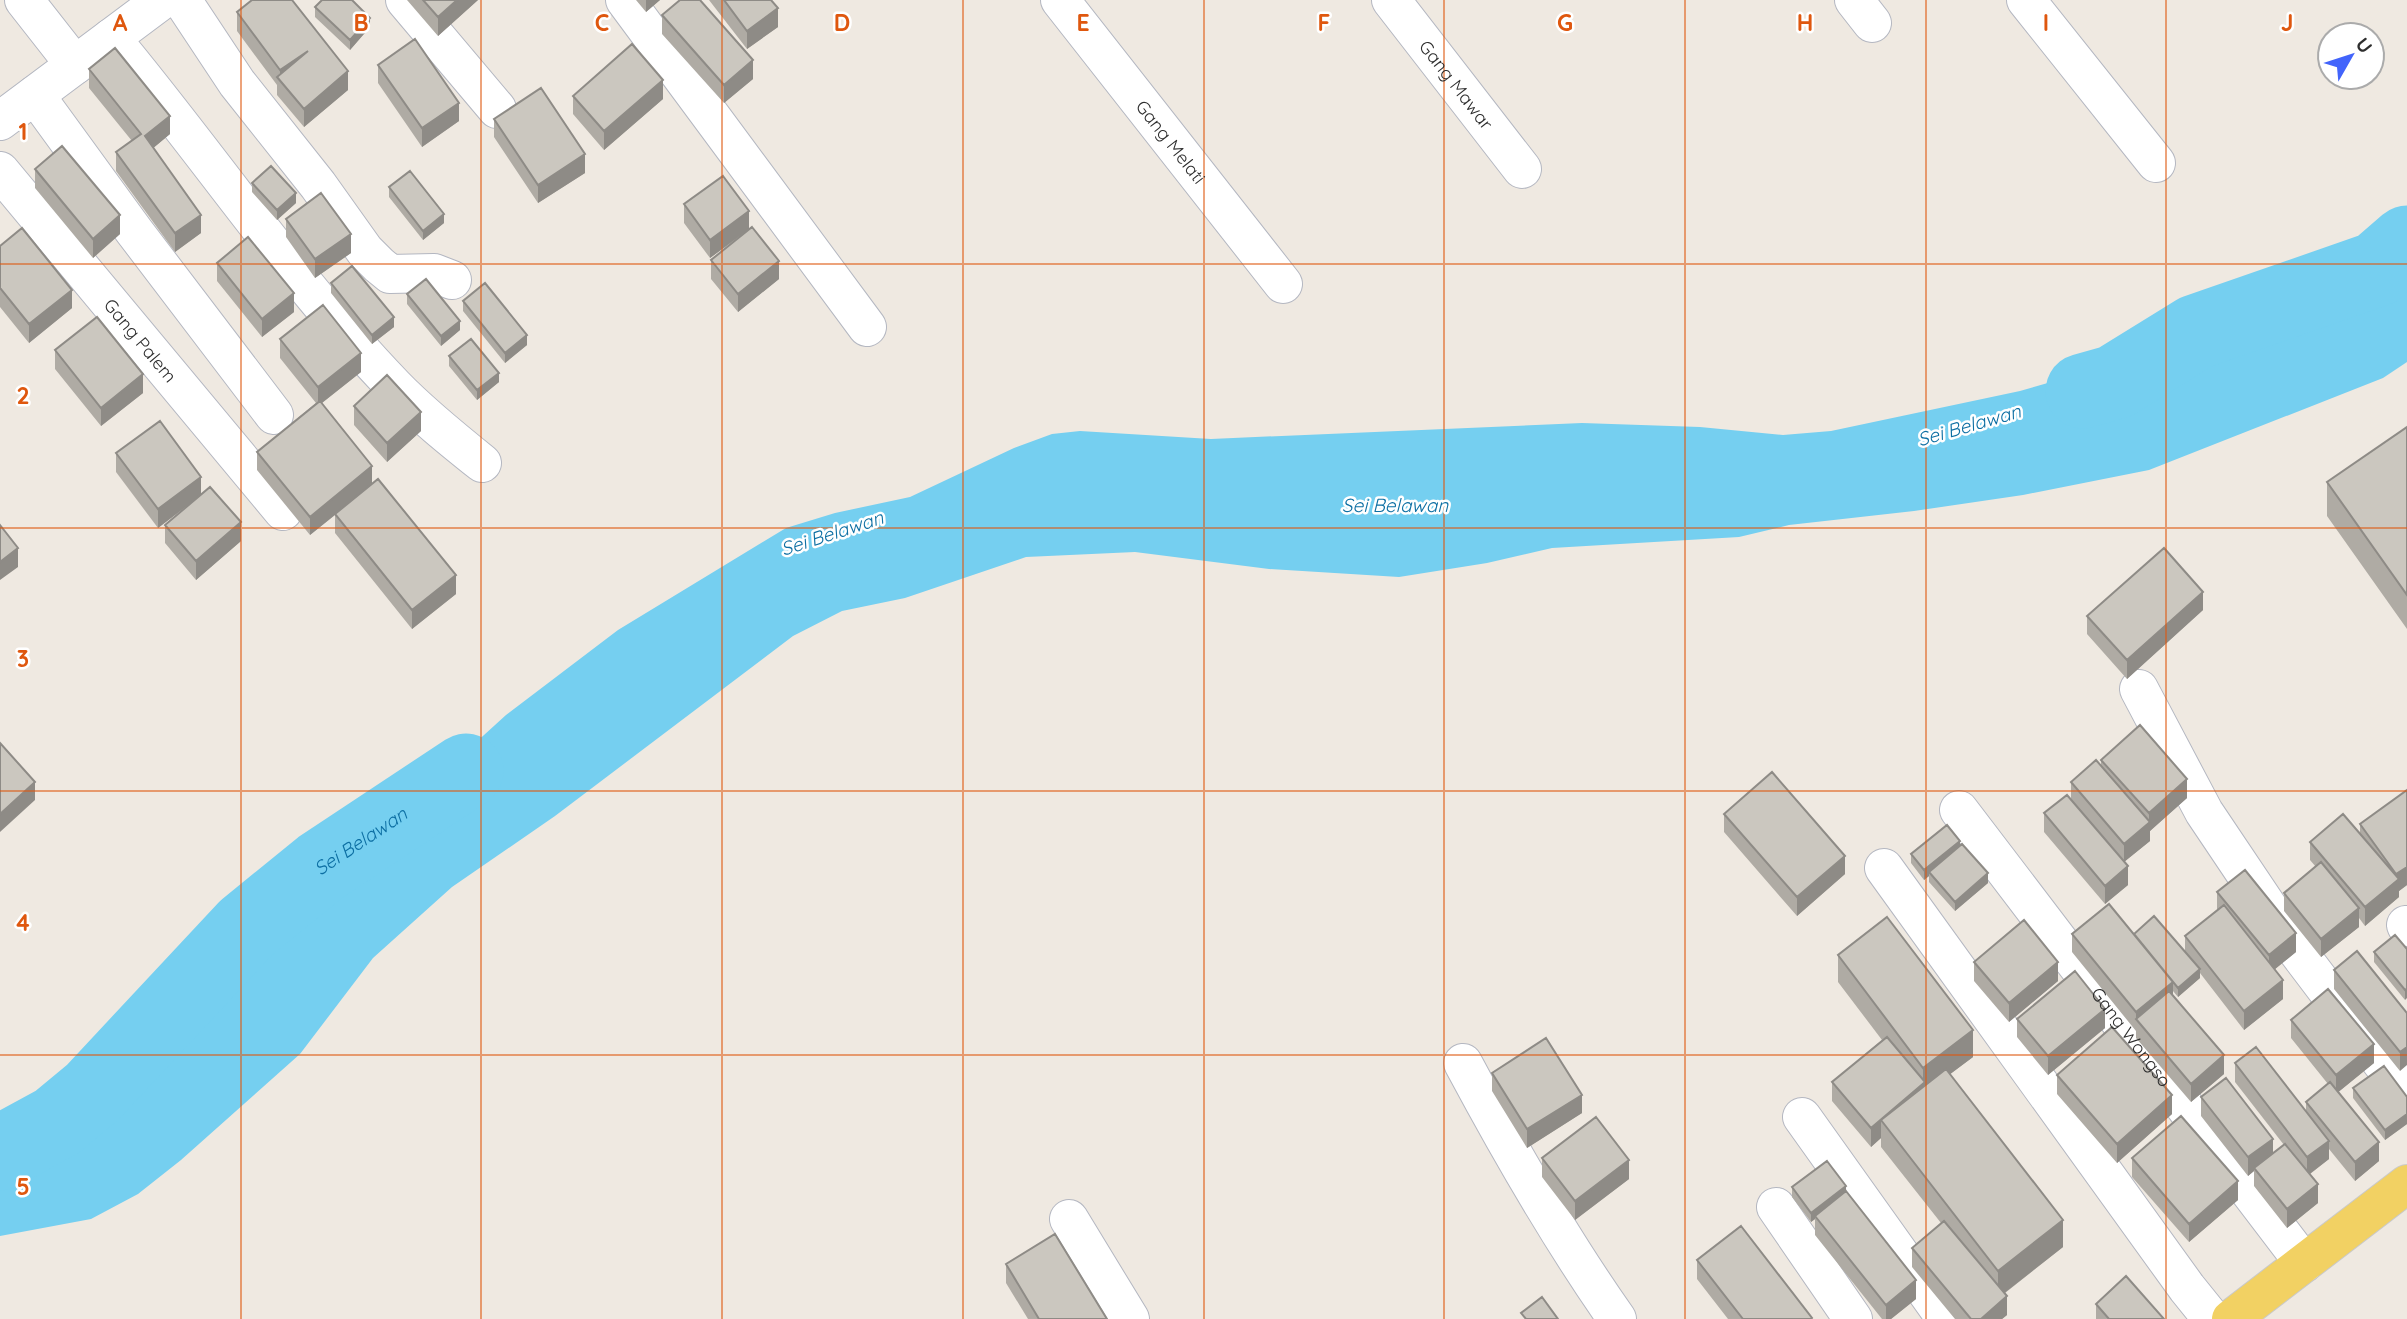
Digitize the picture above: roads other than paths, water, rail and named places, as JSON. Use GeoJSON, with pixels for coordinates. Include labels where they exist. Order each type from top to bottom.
{"type":"FeatureCollection","features":[{"type":"Feature","properties":{"kind":"main road"},"geometry":{"type":"LineString","coordinates":[[2231,1319],[2407,1184]]}},
{"type":"Feature","properties":{"kind":"street"},"geometry":{"type":"LineString","coordinates":[[24,0],[75,65]]}},
{"type":"Feature","properties":{"kind":"street"},"geometry":{"type":"LineString","coordinates":[[0,121],[162,0]]}},
{"type":"Feature","properties":{"kind":"street"},"geometry":{"type":"LineString","coordinates":[[181,0],[237,83],[318,185],[365,251],[390,274],[434,273],[452,280]]}},
{"type":"Feature","properties":{"kind":"street"},"geometry":{"type":"LineString","coordinates":[[405,0],[497,109]]}},
{"type":"Feature","properties":{"kind":"street"},"geometry":{"type":"LineString","coordinates":[[625,0],[867,327]]}},
{"type":"Feature","properties":{"kind":"street","name":"Gang Melati"},"geometry":{"type":"LineString","coordinates":[[1060,0],[1283,284]]}},
{"type":"Feature","properties":{"kind":"street","name":"Gang Mawar"},"geometry":{"type":"LineString","coordinates":[[1391,0],[1522,169]]}},
{"type":"Feature","properties":{"kind":"street"},"geometry":{"type":"LineString","coordinates":[[2026,0],[2156,163]]}},
{"type":"Feature","properties":{"kind":"street"},"geometry":{"type":"LineString","coordinates":[[111,38],[337,323],[404,396],[482,463]]}},
{"type":"Feature","properties":{"kind":"street"},"geometry":{"type":"LineString","coordinates":[[35,95],[274,415]]}},
{"type":"Feature","properties":{"kind":"street","name":"Gang Palem"},"geometry":{"type":"LineString","coordinates":[[0,171],[283,511]]}},
{"type":"Feature","properties":{"kind":"street"},"geometry":{"type":"LineString","coordinates":[[2139,690],[2204,812],[2298,952],[2407,1096]]}},
{"type":"Feature","properties":{"kind":"street","name":"Gang Wongso"},"geometry":{"type":"LineString","coordinates":[[1959,810],[2304,1263]]}},
{"type":"Feature","properties":{"kind":"street"},"geometry":{"type":"LineString","coordinates":[[1884,867],[2212,1319]]}},
{"type":"Feature","properties":{"kind":"street"},"geometry":{"type":"LineString","coordinates":[[1463,1063],[1490,1114],[1584,1272],[1617,1319]]}},
{"type":"Feature","properties":{"kind":"street"},"geometry":{"type":"LineString","coordinates":[[1802,1117],[1946,1319]]}},
{"type":"Feature","properties":{"kind":"street"},"geometry":{"type":"LineString","coordinates":[[1776,1207],[1853,1319]]}},
{"type":"Feature","properties":{"kind":"street"},"geometry":{"type":"LineString","coordinates":[[1069,1219],[1130,1319]]}},
{"type":"Feature","properties":{"kind":"water","name":"Sei Belawan"},"geometry":{"type":"Polygon","coordinates":[[[2407,223],[2407,362],[2383,378],[2149,470],[2023,495],[1789,525],[1739,537],[1552,548],[1487,563],[1399,577],[1269,569],[1135,552],[1026,557],[905,598],[842,611],[793,636],[555,816],[452,887],[373,958],[300,1054],[181,1160],[138,1194],[91,1219],[0,1236],[0,1151],[103,1074],[166,1012],[406,806],[506,715],[618,630],[786,528],[835,513],[910,497],[1014,448],[1052,434],[1080,431],[1211,439],[1582,423],[1700,427],[1783,435],[1831,431],[2020,391],[2142,356],[2283,309],[2356,263],[2407,223]]]}},
{"type":"Feature","properties":{"kind":"waterway","name":"Sei Belawan"},"geometry":{"type":"LineString","coordinates":[[2083,391],[2115,382],[2196,332],[2377,269],[2407,243]]}},
{"type":"Feature","properties":{"kind":"waterway","name":"Sei Belawan"},"geometry":{"type":"LineString","coordinates":[[0,1153],[57,1122],[92,1093],[246,928],[321,867],[466,771]]}}]}
